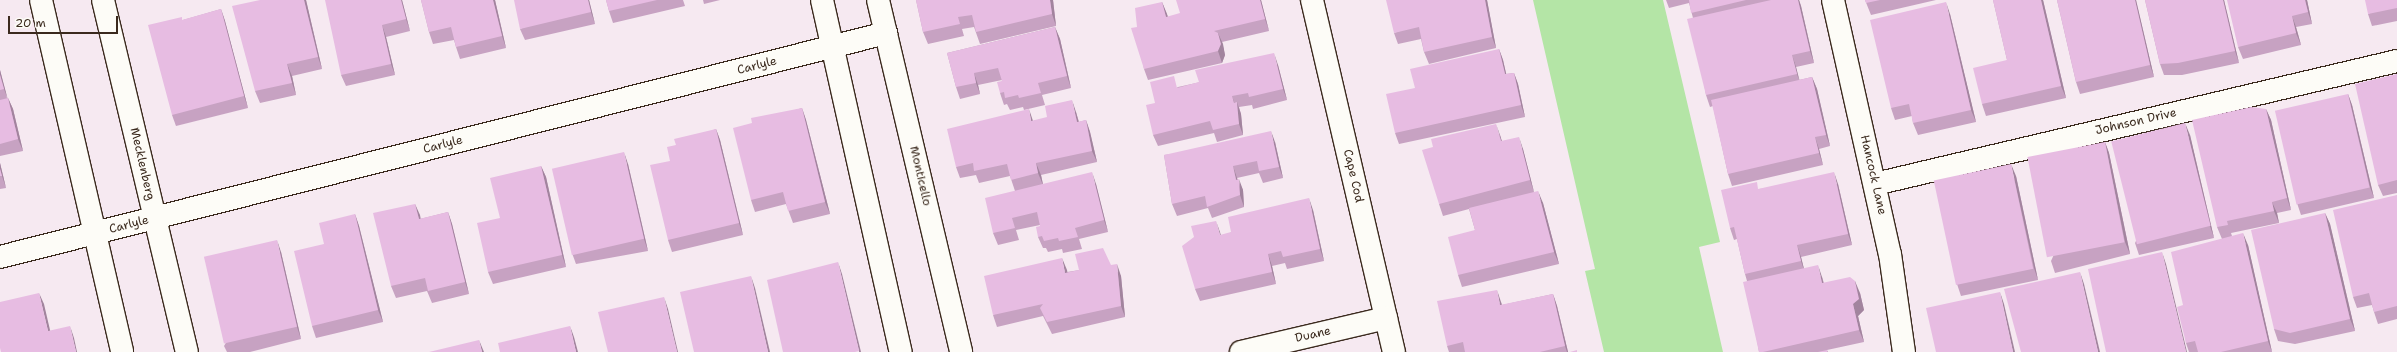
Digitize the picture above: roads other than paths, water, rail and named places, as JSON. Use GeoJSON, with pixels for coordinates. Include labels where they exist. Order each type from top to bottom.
{"type":"FeatureCollection","features":[{"type":"Feature","properties":{"kind":"street"},"geometry":{"type":"LineString","coordinates":[[41,0],[96,233],[122,352]]}},
{"type":"Feature","properties":{"kind":"street","name":"Mecklenberg"},"geometry":{"type":"LineString","coordinates":[[103,0],[187,352]]}},
{"type":"Feature","properties":{"kind":"street"},"geometry":{"type":"LineString","coordinates":[[822,0],[901,352]]}},
{"type":"Feature","properties":{"kind":"street","name":"Monticello"},"geometry":{"type":"LineString","coordinates":[[878,0],[961,352]]}},
{"type":"Feature","properties":{"kind":"street","name":"Cape Cod"},"geometry":{"type":"LineString","coordinates":[[1312,0],[1394,352]]}},
{"type":"Feature","properties":{"kind":"street","name":"Hancock Lane"},"geometry":{"type":"LineString","coordinates":[[1833,0],[1890,254],[1904,352]]}},
{"type":"Feature","properties":{"kind":"street","name":"Carlyle"},"geometry":{"type":"LineString","coordinates":[[0,257],[886,33]]}},
{"type":"Feature","properties":{"kind":"street","name":"Johnson Drive"},"geometry":{"type":"LineString","coordinates":[[1875,184],[2397,61]]}},
{"type":"Feature","properties":{"kind":"street","name":"Duane"},"geometry":{"type":"LineString","coordinates":[[1241,352],[1386,318]]}}]}
